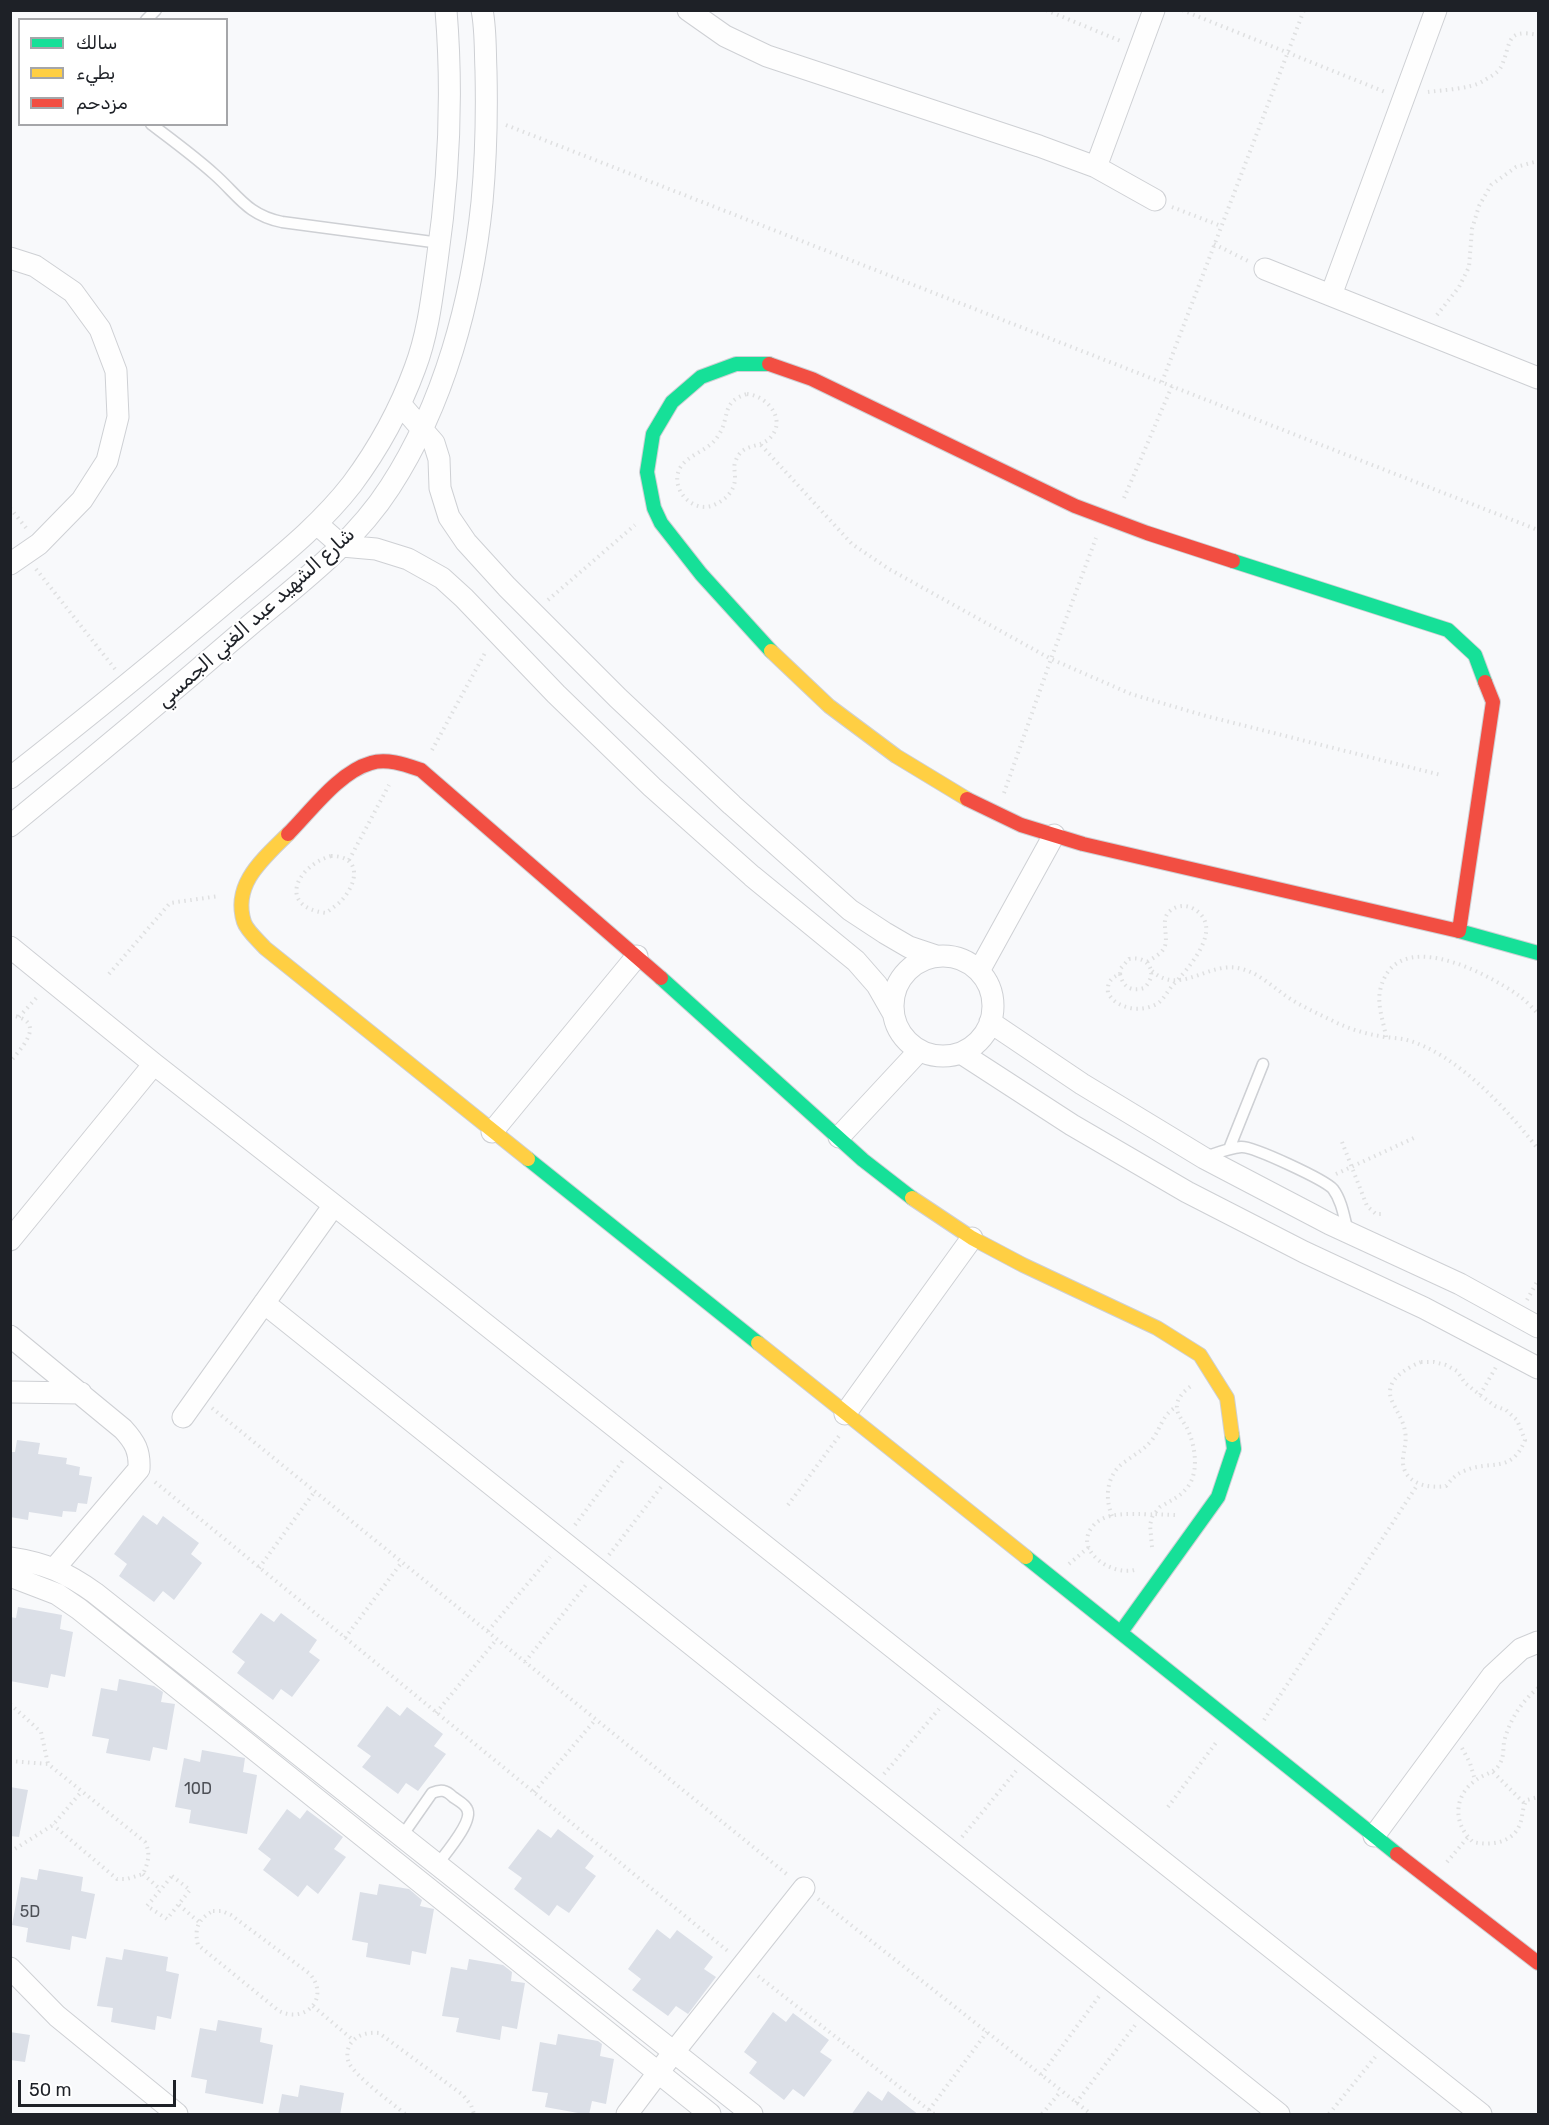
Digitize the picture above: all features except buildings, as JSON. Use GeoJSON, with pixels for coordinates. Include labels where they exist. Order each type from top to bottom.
{"type":"FeatureCollection","features":[{"type":"Feature","properties":{"kind":"street","name":"شارع الشهيد عبد الغني الجمسي"},"geometry":{"type":"LineString","coordinates":[[10,778],[128,686],[317,524],[351,484],[378,446],[400,405],[416,366],[427,326],[444,218],[449,150],[450,82],[446,10]]}},
{"type":"Feature","properties":{"kind":"street","name":"شارع الشهيد عبد الغني الجمسي"},"geometry":{"type":"LineString","coordinates":[[10,826],[138,722],[342,546],[389,488],[422,430],[446,366],[465,300],[478,233],[485,165],[486,117],[482,10]]}},
{"type":"Feature","properties":{"kind":"street"},"geometry":{"type":"LineString","coordinates":[[688,10],[725,36],[767,56],[1028,142],[1096,167],[1155,200]]}},
{"type":"Feature","properties":{"kind":"street"},"geometry":{"type":"LineString","coordinates":[[1096,167],[1154,10]]}},
{"type":"Feature","properties":{"kind":"street"},"geometry":{"type":"LineString","coordinates":[[1331,295],[1436,10]]}},
{"type":"Feature","properties":{"kind":"street"},"geometry":{"type":"LineString","coordinates":[[10,258],[35,266],[73,292],[100,329],[116,371],[118,417],[106,460],[82,500],[39,544],[18,559]]}},
{"type":"Feature","properties":{"kind":"street"},"geometry":{"type":"LineString","coordinates":[[1265,269],[1539,378]]}},
{"type":"Feature","properties":{"kind":"street"},"geometry":{"type":"LineString","coordinates":[[1459,931],[1493,702],[1475,655],[1448,630],[1075,506],[812,379],[773,364],[736,364],[701,377],[672,402],[653,434],[647,472],[654,508],[661,523],[700,573],[763,643],[829,706],[896,756],[970,801],[997,814],[1021,825],[1083,844],[1459,931],[1539,953]]}},
{"type":"Feature","properties":{"kind":"street"},"geometry":{"type":"LineString","coordinates":[[317,524],[342,546],[376,549],[408,559],[441,578],[652,787],[752,876],[856,961],[877,985],[907,1041],[919,1051],[947,1056],[961,1053],[974,1046],[984,1035],[993,1009],[992,995],[979,971],[966,962],[951,957],[936,956],[909,947],[850,910],[724,798],[618,698],[466,542],[449,517],[441,488],[439,459],[434,443],[400,405]]}},
{"type":"Feature","properties":{"kind":"street"},"geometry":{"type":"LineString","coordinates":[[1121,1632],[1218,1497],[1234,1449],[1227,1398],[1200,1355],[1157,1328],[1023,1265],[972,1238],[916,1202],[863,1160],[637,956],[421,770],[401,763],[374,762],[348,773],[256,866],[241,893],[244,924],[265,948],[1374,1836],[1539,1963]]}},
{"type":"Feature","properties":{"kind":"street"},"geometry":{"type":"LineString","coordinates":[[979,971],[1054,835]]}},
{"type":"Feature","properties":{"kind":"street"},"geometry":{"type":"LineString","coordinates":[[10,947],[154,1064],[1481,2115]]}},
{"type":"Feature","properties":{"kind":"street"},"geometry":{"type":"LineString","coordinates":[[492,1132],[637,956]]}},
{"type":"Feature","properties":{"kind":"street"},"geometry":{"type":"LineString","coordinates":[[893,1013],[893,998],[898,982],[908,970],[921,961],[936,956]]}},
{"type":"Feature","properties":{"kind":"street"},"geometry":{"type":"LineString","coordinates":[[990,1022],[1082,1084],[1204,1158],[1348,1232],[1460,1284],[1539,1327]]}},
{"type":"Feature","properties":{"kind":"street"},"geometry":{"type":"LineString","coordinates":[[839,1137],[919,1051]]}},
{"type":"Feature","properties":{"kind":"street"},"geometry":{"type":"LineString","coordinates":[[961,1053],[1072,1125],[1187,1192],[1304,1252],[1424,1308],[1539,1368]]}},
{"type":"Feature","properties":{"kind":"street"},"geometry":{"type":"LineString","coordinates":[[10,1240],[154,1064]]}},
{"type":"Feature","properties":{"kind":"street"},"geometry":{"type":"LineString","coordinates":[[183,1417],[334,1205]]}},
{"type":"Feature","properties":{"kind":"street"},"geometry":{"type":"LineString","coordinates":[[848,1416],[972,1238]]}},
{"type":"Feature","properties":{"kind":"street"},"geometry":{"type":"LineString","coordinates":[[264,1303],[1279,2115]]}},
{"type":"Feature","properties":{"kind":"street"},"geometry":{"type":"LineString","coordinates":[[10,1336],[81,1393],[134,1441],[140,1454],[139,1469],[54,1569]]}},
{"type":"Feature","properties":{"kind":"street"},"geometry":{"type":"LineString","coordinates":[[10,1392],[81,1393]]}},
{"type":"Feature","properties":{"kind":"street"},"geometry":{"type":"LineString","coordinates":[[10,1557],[43,1564],[69,1575],[95,1593],[752,2115]]}},
{"type":"Feature","properties":{"kind":"street"},"geometry":{"type":"LineString","coordinates":[[10,1576],[57,1594],[80,1609],[710,2115]]}},
{"type":"Feature","properties":{"kind":"street"},"geometry":{"type":"LineString","coordinates":[[1374,1836],[1492,1676],[1521,1649],[1539,1642]]}},
{"type":"Feature","properties":{"kind":"street"},"geometry":{"type":"LineString","coordinates":[[445,1902],[460,1883]]}},
{"type":"Feature","properties":{"kind":"street"},"geometry":{"type":"LineString","coordinates":[[627,2115],[673,2053],[804,1888]]}},
{"type":"Feature","properties":{"kind":"street"},"geometry":{"type":"LineString","coordinates":[[10,1968],[57,2016],[177,2115]]}},
{"type":"Feature","properties":{"kind":"lane"},"geometry":{"type":"LineString","coordinates":[[154,126],[224,182],[240,202],[259,216],[282,222],[440,243]]}},
{"type":"Feature","properties":{"kind":"lane"},"geometry":{"type":"LineString","coordinates":[[1229,1149],[1263,1064]]}},
{"type":"Feature","properties":{"kind":"lane"},"geometry":{"type":"LineString","coordinates":[[1204,1158],[1243,1146],[1322,1181],[1332,1188],[1340,1201],[1348,1232]]}},
{"type":"Feature","properties":{"kind":"lane"},"geometry":{"type":"LineString","coordinates":[[402,1836],[432,1793],[438,1790],[446,1791],[467,1807],[469,1816],[465,1826],[438,1865]]}},
{"type":"Feature","properties":{"kind":"path"},"geometry":{"type":"LineString","coordinates":[[1046,10],[1140,49]]}},
{"type":"Feature","properties":{"kind":"path"},"geometry":{"type":"LineString","coordinates":[[1182,10],[1403,99],[1416,93],[1480,83],[1500,69],[1508,42],[1515,34],[1527,32],[1539,35]]}},
{"type":"Feature","properties":{"kind":"path"},"geometry":{"type":"LineString","coordinates":[[1162,382],[1304,10]]}},
{"type":"Feature","properties":{"kind":"path"},"geometry":{"type":"LineString","coordinates":[[486,117],[1539,530]]}},
{"type":"Feature","properties":{"kind":"path"},"geometry":{"type":"LineString","coordinates":[[1424,332],[1459,287],[1469,267],[1472,229],[1479,206],[1491,185],[1516,166],[1539,161]]}},
{"type":"Feature","properties":{"kind":"path"},"geometry":{"type":"LineString","coordinates":[[1155,200],[1221,226]]}},
{"type":"Feature","properties":{"kind":"path"},"geometry":{"type":"LineString","coordinates":[[1214,244],[1265,269]]}},
{"type":"Feature","properties":{"kind":"path"},"geometry":{"type":"LineString","coordinates":[[997,814],[1051,659],[1109,519],[1172,386]]}},
{"type":"Feature","properties":{"kind":"path"},"geometry":{"type":"LineString","coordinates":[[761,445],[771,438],[775,430],[777,421],[775,413],[771,405],[760,398],[747,394],[737,397],[729,404],[718,436],[704,450],[686,461],[680,469],[677,478],[680,491],[694,505],[704,508],[724,500],[733,489],[734,463],[740,452],[750,445],[761,445],[852,544],[889,569],[1051,659],[1131,694],[1206,716],[1441,775]]}},
{"type":"Feature","properties":{"kind":"path"},"geometry":{"type":"LineString","coordinates":[[533,613],[654,508]]}},
{"type":"Feature","properties":{"kind":"path"},"geometry":{"type":"LineString","coordinates":[[18,559],[128,686]]}},
{"type":"Feature","properties":{"kind":"path"},"geometry":{"type":"LineString","coordinates":[[421,770],[496,632]]}},
{"type":"Feature","properties":{"kind":"path"},"geometry":{"type":"LineString","coordinates":[[349,860],[401,763]]}},
{"type":"Feature","properties":{"kind":"path"},"geometry":{"type":"LineString","coordinates":[[331,856],[341,856],[349,860],[354,869],[353,878],[340,902],[326,913],[313,911],[299,901],[298,883],[309,866],[331,856]]}},
{"type":"Feature","properties":{"kind":"path"},"geometry":{"type":"LineString","coordinates":[[110,974],[170,903],[241,893]]}},
{"type":"Feature","properties":{"kind":"path"},"geometry":{"type":"LineString","coordinates":[[1120,974],[1112,977],[1108,993],[1118,1003],[1134,1009],[1157,1004],[1180,980],[1196,958],[1207,934],[1204,919],[1199,912],[1192,907],[1179,906],[1168,913],[1164,924],[1167,940],[1164,949],[1147,962]]}},
{"type":"Feature","properties":{"kind":"path"},"geometry":{"type":"LineString","coordinates":[[1386,1037],[1380,1001],[1380,991],[1386,976],[1394,966],[1406,959],[1419,956],[1449,960],[1473,970],[1519,996],[1539,1014]]}},
{"type":"Feature","properties":{"kind":"path"},"geometry":{"type":"LineString","coordinates":[[1152,971],[1149,984],[1138,990],[1125,986],[1120,974],[1121,968],[1129,959],[1142,959],[1147,962],[1160,978],[1180,980],[1220,968],[1243,969],[1256,975],[1294,1001],[1335,1022],[1363,1033],[1408,1040],[1451,1062],[1471,1076],[1539,1149]]}},
{"type":"Feature","properties":{"kind":"path"},"geometry":{"type":"LineString","coordinates":[[19,1017],[52,980]]}},
{"type":"Feature","properties":{"kind":"path"},"geometry":{"type":"LineString","coordinates":[[10,1015],[19,1017],[30,1027],[30,1036],[10,1062]]}},
{"type":"Feature","properties":{"kind":"path"},"geometry":{"type":"LineString","coordinates":[[1322,1181],[1416,1137]]}},
{"type":"Feature","properties":{"kind":"path"},"geometry":{"type":"LineString","coordinates":[[1342,1142],[1367,1206],[1376,1214],[1385,1214]]}},
{"type":"Feature","properties":{"kind":"path"},"geometry":{"type":"LineString","coordinates":[[1479,1395],[1506,1351]]}},
{"type":"Feature","properties":{"kind":"path"},"geometry":{"type":"LineString","coordinates":[[1421,1362],[1434,1362],[1452,1368],[1479,1395],[1506,1410],[1517,1420],[1525,1440],[1521,1450],[1508,1462],[1464,1471],[1446,1486],[1432,1488],[1418,1485],[1410,1478],[1403,1466],[1406,1435],[1391,1396],[1394,1379],[1409,1366],[1421,1362]]}},
{"type":"Feature","properties":{"kind":"path"},"geometry":{"type":"LineString","coordinates":[[1112,1516],[1108,1508],[1107,1491],[1113,1475],[1124,1462],[1151,1442],[1163,1418],[1176,1407],[1179,1398],[1187,1389],[1214,1377]]}},
{"type":"Feature","properties":{"kind":"path"},"geometry":{"type":"LineString","coordinates":[[198,1396],[804,1888],[1091,2115]]}},
{"type":"Feature","properties":{"kind":"path"},"geometry":{"type":"LineString","coordinates":[[1152,1550],[1153,1538],[1150,1525],[1153,1514],[1185,1491],[1194,1474],[1195,1461],[1190,1435],[1176,1407]]}},
{"type":"Feature","properties":{"kind":"path"},"geometry":{"type":"LineString","coordinates":[[788,1505],[848,1416]]}},
{"type":"Feature","properties":{"kind":"path"},"geometry":{"type":"LineString","coordinates":[[139,1469],[744,1965],[934,2115]]}},
{"type":"Feature","properties":{"kind":"path"},"geometry":{"type":"LineString","coordinates":[[1252,1738],[1418,1485]]}},
{"type":"Feature","properties":{"kind":"path"},"geometry":{"type":"LineString","coordinates":[[259,1568],[315,1491]]}},
{"type":"Feature","properties":{"kind":"path"},"geometry":{"type":"LineString","coordinates":[[1139,1568],[1123,1572],[1109,1568],[1094,1557],[1089,1547],[1088,1534],[1092,1527],[1102,1518],[1112,1516],[1153,1514],[1203,1519]]}},
{"type":"Feature","properties":{"kind":"path"},"geometry":{"type":"LineString","coordinates":[[345,1638],[402,1562]]}},
{"type":"Feature","properties":{"kind":"path"},"geometry":{"type":"LineString","coordinates":[[436,1713],[497,1639]]}},
{"type":"Feature","properties":{"kind":"path"},"geometry":{"type":"LineString","coordinates":[[1539,1688],[1522,1704],[1514,1717],[1508,1730],[1499,1766],[1493,1772],[1475,1780],[1465,1791],[1457,1810],[1460,1824],[1473,1842],[1485,1845],[1497,1844],[1508,1839],[1519,1827],[1527,1800],[1539,1797]]}},
{"type":"Feature","properties":{"kind":"path"},"geometry":{"type":"LineString","coordinates":[[871,1789],[952,1695]]}},
{"type":"Feature","properties":{"kind":"path"},"geometry":{"type":"LineString","coordinates":[[10,1704],[41,1732],[48,1764]]}},
{"type":"Feature","properties":{"kind":"path"},"geometry":{"type":"LineString","coordinates":[[534,1792],[596,1719]]}},
{"type":"Feature","properties":{"kind":"path"},"geometry":{"type":"LineString","coordinates":[[1168,1807],[1232,1722]]}},
{"type":"Feature","properties":{"kind":"path"},"geometry":{"type":"LineString","coordinates":[[1449,1734],[1461,1747],[1470,1763],[1475,1780]]}},
{"type":"Feature","properties":{"kind":"path"},"geometry":{"type":"LineString","coordinates":[[951,1852],[1028,1756]]}},
{"type":"Feature","properties":{"kind":"path"},"geometry":{"type":"LineString","coordinates":[[10,1761],[48,1764],[145,1842],[149,1850],[149,1861],[143,1874],[127,1880],[117,1879],[53,1825]]}},
{"type":"Feature","properties":{"kind":"path"},"geometry":{"type":"LineString","coordinates":[[1493,1772],[1525,1803]]}},
{"type":"Feature","properties":{"kind":"path"},"geometry":{"type":"LineString","coordinates":[[10,1852],[53,1825],[82,1791]]}},
{"type":"Feature","properties":{"kind":"path"},"geometry":{"type":"LineString","coordinates":[[1432,1881],[1468,1837]]}},
{"type":"Feature","properties":{"kind":"path"},"geometry":{"type":"LineString","coordinates":[[143,1874],[161,1890]]}},
{"type":"Feature","properties":{"kind":"path"},"geometry":{"type":"LineString","coordinates":[[172,1876],[190,1890],[167,1920],[147,1906],[161,1890],[172,1876]]}},
{"type":"Feature","properties":{"kind":"path"},"geometry":{"type":"LineString","coordinates":[[179,1905],[198,1922]]}},
{"type":"Feature","properties":{"kind":"path"},"geometry":{"type":"LineString","coordinates":[[213,1911],[222,1911],[231,1915],[316,1980],[318,1995],[313,2006],[298,2015],[288,2015],[279,2011],[198,1945],[195,1934],[198,1922],[213,1911]]}},
{"type":"Feature","properties":{"kind":"path"},"geometry":{"type":"LineString","coordinates":[[1041,2075],[1111,1980]]}},
{"type":"Feature","properties":{"kind":"path"},"geometry":{"type":"LineString","coordinates":[[313,2006],[353,2040]]}},
{"type":"Feature","properties":{"kind":"path"},"geometry":{"type":"LineString","coordinates":[[1076,2103],[1147,2009]]}},
{"type":"Feature","properties":{"kind":"path"},"geometry":{"type":"LineString","coordinates":[[929,2110],[987,2032]]}},
{"type":"Feature","properties":{"kind":"path"},"geometry":{"type":"LineString","coordinates":[[405,2115],[349,2063],[347,2053],[353,2040],[363,2034],[379,2033],[463,2095],[471,2105],[474,2115]]}},
{"type":"Feature","properties":{"kind":"path"},"geometry":{"type":"LineString","coordinates":[[1329,2115],[1387,2042]]}},
{"type":"Feature","properties":{"kind":"path"},"geometry":{"type":"LineString","coordinates":[[1042,2115],[1061,2091]]}},
{"type":"Feature","properties":{"kind":"traffic: fast"},"geometry":{"type":"LineString","coordinates":[[769,364],[736,364],[701,377],[672,402],[653,434],[647,472],[654,508],[661,523],[701,574],[771,651]]}},
{"type":"Feature","properties":{"kind":"traffic: fast"},"geometry":{"type":"LineString","coordinates":[[1233,561],[1448,630],[1475,655],[1485,682]]}},
{"type":"Feature","properties":{"kind":"traffic: fast"},"geometry":{"type":"LineString","coordinates":[[1459,931],[1538,953]]}},
{"type":"Feature","properties":{"kind":"traffic: fast"},"geometry":{"type":"LineString","coordinates":[[661,978],[863,1160],[912,1198]]}},
{"type":"Feature","properties":{"kind":"traffic: fast"},"geometry":{"type":"LineString","coordinates":[[528,1159],[758,1343]]}},
{"type":"Feature","properties":{"kind":"traffic: fast"},"geometry":{"type":"LineString","coordinates":[[1121,1632],[1218,1497],[1234,1449],[1232,1435]]}},
{"type":"Feature","properties":{"kind":"traffic: fast"},"geometry":{"type":"LineString","coordinates":[[1026,1557],[1397,1854]]}},
{"type":"Feature","properties":{"kind":"traffic: slow"},"geometry":{"type":"LineString","coordinates":[[771,651],[829,706],[896,756],[967,799]]}},
{"type":"Feature","properties":{"kind":"traffic: slow"},"geometry":{"type":"LineString","coordinates":[[288,834],[260,863],[246,884],[241,908],[248,929],[265,948],[528,1159]]}},
{"type":"Feature","properties":{"kind":"traffic: slow"},"geometry":{"type":"LineString","coordinates":[[912,1198],[972,1238],[1023,1265],[1157,1328],[1200,1355],[1227,1398],[1232,1435]]}},
{"type":"Feature","properties":{"kind":"traffic: slow"},"geometry":{"type":"LineString","coordinates":[[758,1343],[1026,1557]]}},
{"type":"Feature","properties":{"kind":"traffic: jam"},"geometry":{"type":"LineString","coordinates":[[769,364],[812,379],[1075,506],[1147,533],[1233,561]]}},
{"type":"Feature","properties":{"kind":"traffic: jam"},"geometry":{"type":"LineString","coordinates":[[1459,931],[1493,702],[1485,682]]}},
{"type":"Feature","properties":{"kind":"traffic: jam"},"geometry":{"type":"LineString","coordinates":[[288,834],[337,783],[359,768],[383,761],[421,770],[661,978]]}},
{"type":"Feature","properties":{"kind":"traffic: jam"},"geometry":{"type":"LineString","coordinates":[[967,799],[1021,825],[1083,844],[1459,931]]}},
{"type":"Feature","properties":{"kind":"traffic: jam"},"geometry":{"type":"LineString","coordinates":[[1397,1854],[1538,1963]]}}]}
